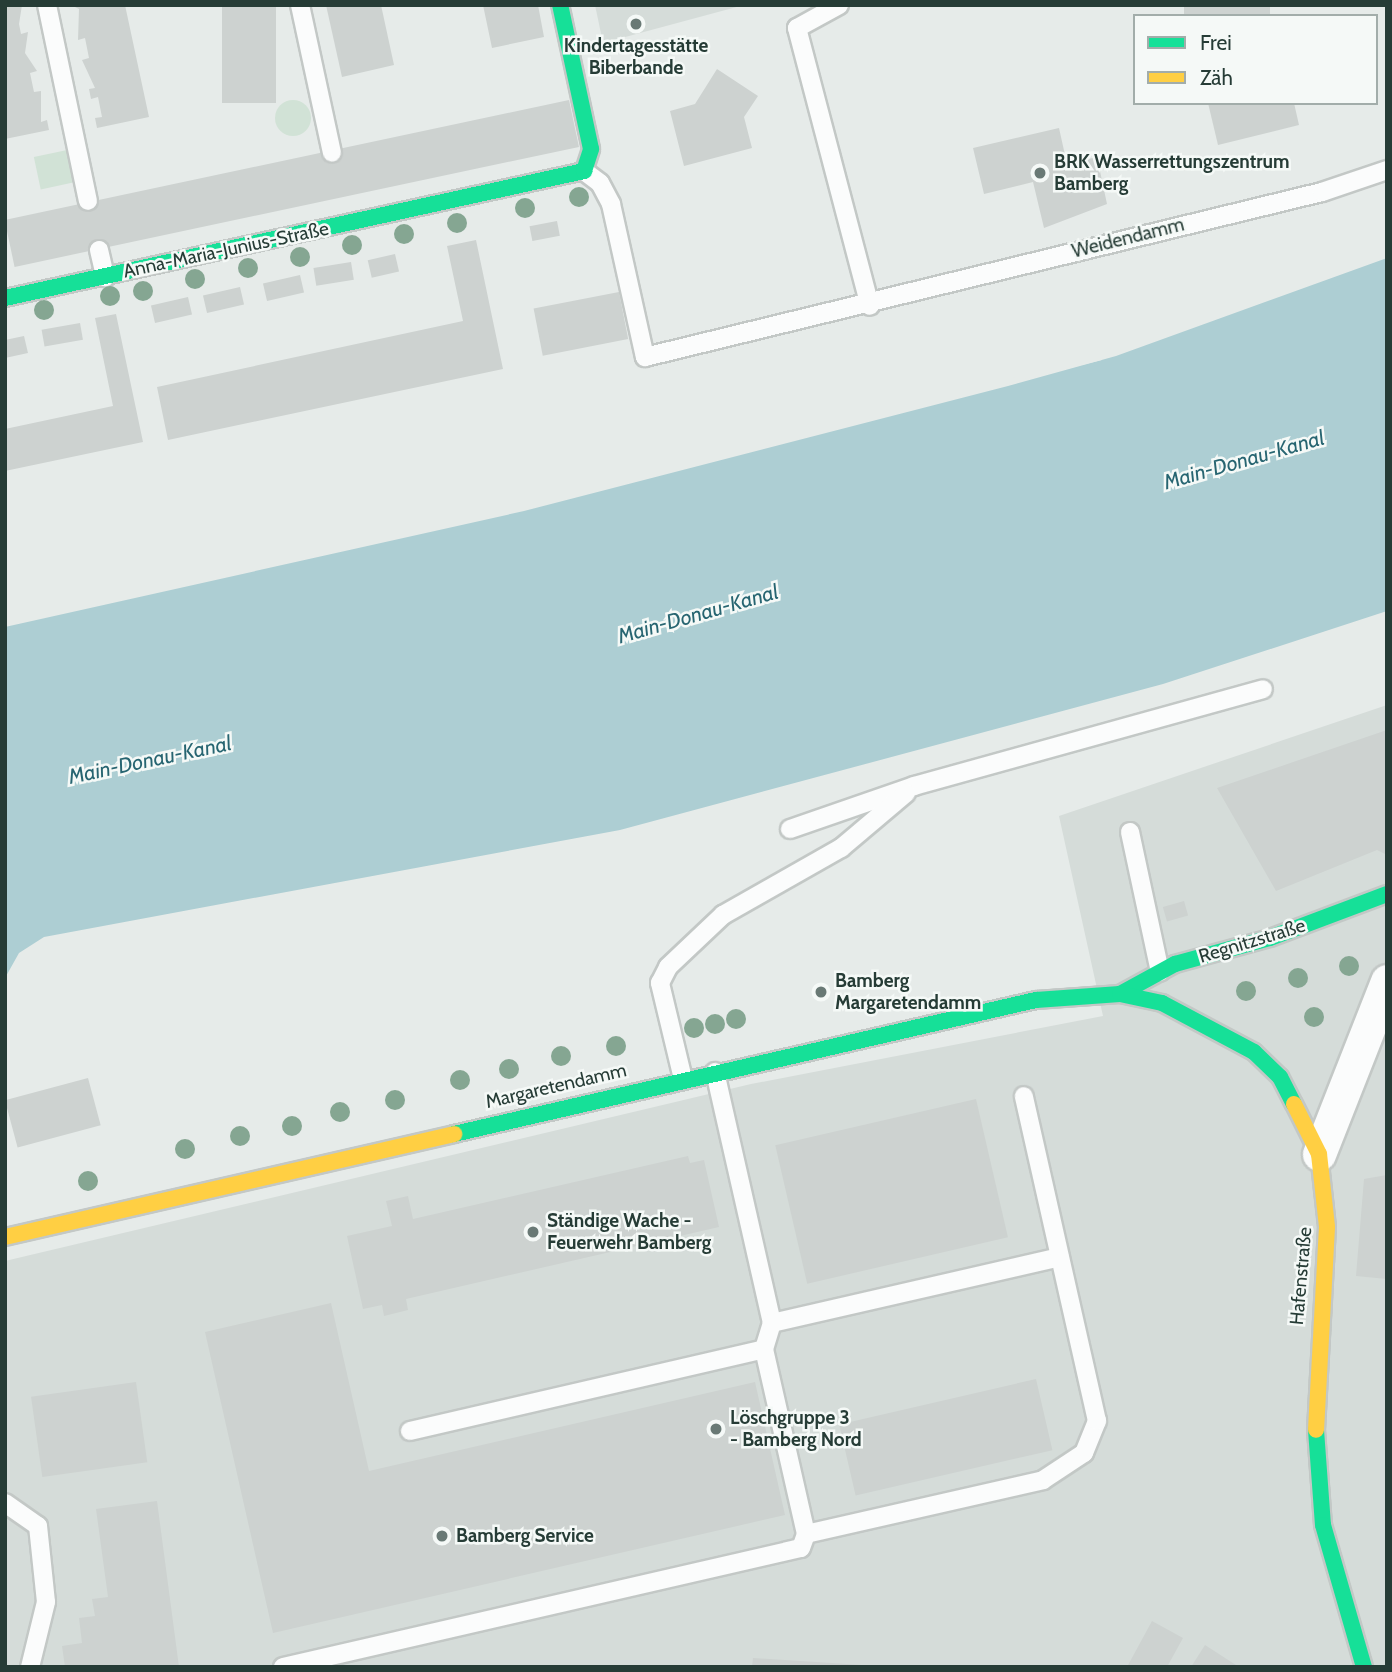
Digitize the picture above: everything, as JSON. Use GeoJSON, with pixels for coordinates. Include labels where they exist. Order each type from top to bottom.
{"type":"FeatureCollection","features":[{"type":"Feature","properties":{"kind":"street"},"geometry":{"type":"LineString","coordinates":[[560,5],[590,149],[584,171]]}},
{"type":"Feature","properties":{"kind":"street","name":"Anna-Maria-Junius-Straße"},"geometry":{"type":"LineString","coordinates":[[5,299],[584,171]]}},
{"type":"Feature","properties":{"kind":"street","name":"Regnitzstraße"},"geometry":{"type":"LineString","coordinates":[[1120,994],[1160,972],[1387,894]]}},
{"type":"Feature","properties":{"kind":"street"},"geometry":{"type":"LineString","coordinates":[[1319,1154],[1387,981]]}},
{"type":"Feature","properties":{"kind":"street","name":"Margaretendamm"},"geometry":{"type":"LineString","coordinates":[[5,1237],[1036,1000],[1120,994]]}},
{"type":"Feature","properties":{"kind":"street","name":"Hafenstraße"},"geometry":{"type":"LineString","coordinates":[[1120,994],[1206,1021],[1254,1052],[1280,1077],[1319,1154],[1327,1227],[1315,1359],[1315,1445],[1323,1525],[1364,1667]]}},
{"type":"Feature","properties":{"kind":"lane"},"geometry":{"type":"LineString","coordinates":[[47,5],[89,201]]}},
{"type":"Feature","properties":{"kind":"lane"},"geometry":{"type":"LineString","coordinates":[[300,5],[332,153]]}},
{"type":"Feature","properties":{"kind":"lane"},"geometry":{"type":"LineString","coordinates":[[839,5],[797,28],[870,306]]}},
{"type":"Feature","properties":{"kind":"lane","name":"Weidendamm"},"geometry":{"type":"LineString","coordinates":[[584,171],[600,183],[611,204],[645,357],[870,306],[1321,192],[1387,170]]}},
{"type":"Feature","properties":{"kind":"lane","name":"Anna-Maria-Junius-Straße"},"geometry":{"type":"LineString","coordinates":[[342,200],[348,223]]}},
{"type":"Feature","properties":{"kind":"lane","name":"Anna-Maria-Junius-Straße"},"geometry":{"type":"LineString","coordinates":[[99,250],[105,277]]}},
{"type":"Feature","properties":{"kind":"lane"},"geometry":{"type":"LineString","coordinates":[[790,828],[914,786],[1264,689]]}},
{"type":"Feature","properties":{"kind":"lane"},"geometry":{"type":"LineString","coordinates":[[683,1079],[660,983],[668,967],[723,915],[841,848],[914,786]]}},
{"type":"Feature","properties":{"kind":"lane"},"geometry":{"type":"LineString","coordinates":[[1130,832],[1160,972]]}},
{"type":"Feature","properties":{"kind":"lane"},"geometry":{"type":"LineString","coordinates":[[283,1667],[801,1548],[806,1535],[764,1349],[772,1323],[715,1072]]}},
{"type":"Feature","properties":{"kind":"lane"},"geometry":{"type":"LineString","coordinates":[[806,1535],[1043,1480],[1084,1453],[1097,1421],[1024,1097]]}},
{"type":"Feature","properties":{"kind":"lane"},"geometry":{"type":"LineString","coordinates":[[772,1323],[1060,1257]]}},
{"type":"Feature","properties":{"kind":"lane"},"geometry":{"type":"LineString","coordinates":[[410,1431],[764,1349]]}},
{"type":"Feature","properties":{"kind":"lane"},"geometry":{"type":"LineString","coordinates":[[5,1503],[38,1526],[46,1602],[30,1667]]}},
{"type":"Feature","properties":{"kind":"shaded area","name":"Kindertagesstätte Biberbande"},"geometry":{"type":"Polygon","coordinates":[[[595,5],[744,5],[603,43],[595,5]]]}},
{"type":"Feature","properties":{"kind":"shaded area"},"geometry":{"type":"Polygon","coordinates":[[[1387,705],[1387,1667],[5,1667],[5,1261],[751,1084],[1103,1016],[1059,816],[1387,705]]]}},
{"type":"Feature","properties":{"kind":"green space"},"geometry":{"type":"Polygon","coordinates":[[[293,100],[306,105],[311,118],[306,131],[293,136],[280,131],[275,118],[280,105],[293,100]]]}},
{"type":"Feature","properties":{"kind":"green space"},"geometry":{"type":"Polygon","coordinates":[[[72,149],[79,181],[41,189],[34,157],[72,149]]]}},
{"type":"Feature","properties":{"kind":"water","name":"Main-Donau-Kanal"},"geometry":{"type":"Polygon","coordinates":[[[1387,258],[1387,611],[1163,684],[620,830],[44,937],[19,953],[5,978],[5,627],[524,511],[1008,386],[1116,356],[1387,258]]]}},
{"type":"Feature","properties":{"kind":"pier"},"geometry":{"type":"Polygon","coordinates":[[[1101,356],[1102,360],[1007,384],[1006,380],[1101,356]]]}},
{"type":"Feature","properties":{"kind":"building"},"geometry":{"type":"Polygon","coordinates":[[[5,5],[22,5],[19,24],[21,34],[28,32],[25,53],[37,71],[30,73],[34,92],[41,91],[41,122],[47,120],[49,130],[5,139],[5,5]]]}},
{"type":"Feature","properties":{"kind":"building"},"geometry":{"type":"Polygon","coordinates":[[[71,5],[125,5],[149,117],[97,128],[95,118],[102,117],[98,97],[91,99],[89,89],[95,88],[82,60],[89,58],[85,38],[78,40],[79,9],[71,5]]]}},
{"type":"Feature","properties":{"kind":"building"},"geometry":{"type":"Polygon","coordinates":[[[222,5],[276,5],[276,103],[222,103],[222,5]]]}},
{"type":"Feature","properties":{"kind":"building"},"geometry":{"type":"Polygon","coordinates":[[[326,5],[381,5],[394,65],[342,77],[326,5]]]}},
{"type":"Feature","properties":{"kind":"building"},"geometry":{"type":"Polygon","coordinates":[[[483,5],[538,5],[544,37],[492,48],[483,5]]]}},
{"type":"Feature","properties":{"kind":"building"},"geometry":{"type":"Polygon","coordinates":[[[1184,5],[1270,5],[1270,14],[1184,14],[1184,5]]]}},
{"type":"Feature","properties":{"kind":"building"},"geometry":{"type":"Polygon","coordinates":[[[717,69],[758,96],[744,117],[752,148],[684,166],[670,111],[695,104],[717,69]]]}},
{"type":"Feature","properties":{"kind":"building"},"geometry":{"type":"Polygon","coordinates":[[[569,100],[579,147],[15,267],[5,220],[569,100]]]}},
{"type":"Feature","properties":{"kind":"building"},"geometry":{"type":"Polygon","coordinates":[[[1208,105],[1294,105],[1299,125],[1218,145],[1208,105]]]}},
{"type":"Feature","properties":{"kind":"building","name":"BRK Wasserrettungszentrum Bamberg"},"geometry":{"type":"Polygon","coordinates":[[[1059,128],[1067,164],[1097,157],[1107,204],[1044,228],[1033,182],[984,194],[973,148],[1059,128]]]}},
{"type":"Feature","properties":{"kind":"building"},"geometry":{"type":"Polygon","coordinates":[[[557,221],[560,236],[532,241],[530,226],[557,221]]]}},
{"type":"Feature","properties":{"kind":"building"},"geometry":{"type":"Polygon","coordinates":[[[476,240],[503,369],[168,440],[157,387],[463,321],[447,246],[476,240]]]}},
{"type":"Feature","properties":{"kind":"building"},"geometry":{"type":"Polygon","coordinates":[[[395,254],[399,272],[372,278],[368,260],[395,254]]]}},
{"type":"Feature","properties":{"kind":"building"},"geometry":{"type":"Polygon","coordinates":[[[351,262],[354,280],[316,286],[313,268],[351,262]]]}},
{"type":"Feature","properties":{"kind":"building"},"geometry":{"type":"Polygon","coordinates":[[[300,275],[304,293],[267,301],[263,284],[300,275]]]}},
{"type":"Feature","properties":{"kind":"building"},"geometry":{"type":"Polygon","coordinates":[[[240,287],[244,305],[207,313],[203,296],[240,287]]]}},
{"type":"Feature","properties":{"kind":"building"},"geometry":{"type":"Polygon","coordinates":[[[619,292],[628,339],[543,356],[534,309],[619,292]]]}},
{"type":"Feature","properties":{"kind":"building"},"geometry":{"type":"Polygon","coordinates":[[[188,297],[192,315],[155,323],[151,306],[188,297]]]}},
{"type":"Feature","properties":{"kind":"building"},"geometry":{"type":"Polygon","coordinates":[[[116,314],[143,442],[5,471],[5,429],[113,406],[95,318],[116,314]]]}},
{"type":"Feature","properties":{"kind":"building"},"geometry":{"type":"Polygon","coordinates":[[[80,323],[83,340],[45,347],[42,330],[80,323]]]}},
{"type":"Feature","properties":{"kind":"building"},"geometry":{"type":"Polygon","coordinates":[[[24,336],[28,353],[5,358],[5,340],[24,336]]]}},
{"type":"Feature","properties":{"kind":"building"},"geometry":{"type":"Polygon","coordinates":[[[1387,730],[1387,855],[1377,850],[1276,891],[1217,788],[1387,730]]]}},
{"type":"Feature","properties":{"kind":"building"},"geometry":{"type":"Polygon","coordinates":[[[1184,901],[1188,915],[1167,921],[1163,907],[1184,901]]]}},
{"type":"Feature","properties":{"kind":"building"},"geometry":{"type":"Polygon","coordinates":[[[88,1078],[101,1125],[18,1148],[5,1100],[88,1078]]]}},
{"type":"Feature","properties":{"kind":"building"},"geometry":{"type":"Polygon","coordinates":[[[976,1099],[1008,1237],[807,1284],[775,1145],[976,1099]]]}},
{"type":"Feature","properties":{"kind":"building","name":"Ständige Wache - Feuerwehr Bamberg"},"geometry":{"type":"Polygon","coordinates":[[[688,1156],[690,1163],[704,1160],[719,1227],[406,1299],[408,1310],[384,1316],[382,1305],[363,1309],[347,1236],[392,1226],[386,1201],[408,1196],[413,1219],[688,1156]]]}},
{"type":"Feature","properties":{"kind":"building"},"geometry":{"type":"Polygon","coordinates":[[[1387,1175],[1387,1279],[1356,1276],[1364,1179],[1387,1175]]]}},
{"type":"Feature","properties":{"kind":"building"},"geometry":{"type":"Polygon","coordinates":[[[331,1303],[369,1471],[755,1382],[785,1515],[273,1633],[205,1332],[331,1303]]]}},
{"type":"Feature","properties":{"kind":"building"},"geometry":{"type":"Polygon","coordinates":[[[1036,1379],[1052,1450],[856,1496],[839,1424],[1036,1379]]]}},
{"type":"Feature","properties":{"kind":"building"},"geometry":{"type":"Polygon","coordinates":[[[136,1382],[147,1462],[42,1477],[31,1397],[136,1382]]]}},
{"type":"Feature","properties":{"kind":"building"},"geometry":{"type":"Polygon","coordinates":[[[157,1501],[179,1667],[65,1667],[62,1646],[82,1643],[79,1618],[95,1616],[92,1599],[108,1597],[96,1509],[157,1501]]]}},
{"type":"Feature","properties":{"kind":"building"},"geometry":{"type":"Polygon","coordinates":[[[1152,1621],[1183,1638],[1167,1667],[1127,1667],[1152,1621]]]}},
{"type":"Feature","properties":{"kind":"building"},"geometry":{"type":"Polygon","coordinates":[[[1205,1645],[1239,1667],[1191,1667],[1205,1645]]]}},
{"type":"Feature","properties":{"kind":"building"},"geometry":{"type":"Polygon","coordinates":[[[753,1658],[862,1665],[862,1667],[752,1667],[753,1658]]]}},
{"type":"Feature","properties":{"kind":"traffic: fast"},"geometry":{"type":"LineString","coordinates":[[5,298],[584,171],[591,149],[560,5]]}},
{"type":"Feature","properties":{"kind":"traffic: fast"},"geometry":{"type":"LineString","coordinates":[[1120,994],[1175,964],[1270,938],[1387,894]]}},
{"type":"Feature","properties":{"kind":"traffic: fast"},"geometry":{"type":"LineString","coordinates":[[454,1134],[1036,1000],[1120,994],[1162,1003],[1254,1052],[1280,1077],[1294,1104]]}},
{"type":"Feature","properties":{"kind":"traffic: fast"},"geometry":{"type":"LineString","coordinates":[[1316,1430],[1323,1525],[1364,1667]]}},
{"type":"Feature","properties":{"kind":"traffic: slow"},"geometry":{"type":"LineString","coordinates":[[1294,1104],[1319,1154],[1327,1227],[1316,1430]]}},
{"type":"Feature","properties":{"kind":"traffic: slow"},"geometry":{"type":"LineString","coordinates":[[5,1237],[454,1134]]}},
{"type":"Feature","properties":{"kind":"place","name":"Kindertagesstätte Biberbande"},"geometry":{"type":"Point","coordinates":[636,24]}},
{"type":"Feature","properties":{"kind":"place","name":"BRK Wasserrettungszentrum Bamberg"},"geometry":{"type":"Point","coordinates":[1040,173]}},
{"type":"Feature","properties":{"kind":"place","name":"Bamberg Margaretendamm"},"geometry":{"type":"Point","coordinates":[821,992]}},
{"type":"Feature","properties":{"kind":"place","name":"Ständige Wache - Feuerwehr Bamberg"},"geometry":{"type":"Point","coordinates":[533,1232]}},
{"type":"Feature","properties":{"kind":"place","name":"Löschgruppe 3 - Bamberg Nord"},"geometry":{"type":"Point","coordinates":[716,1429]}},
{"type":"Feature","properties":{"kind":"place","name":"Bamberg Service"},"geometry":{"type":"Point","coordinates":[442,1536]}}]}
